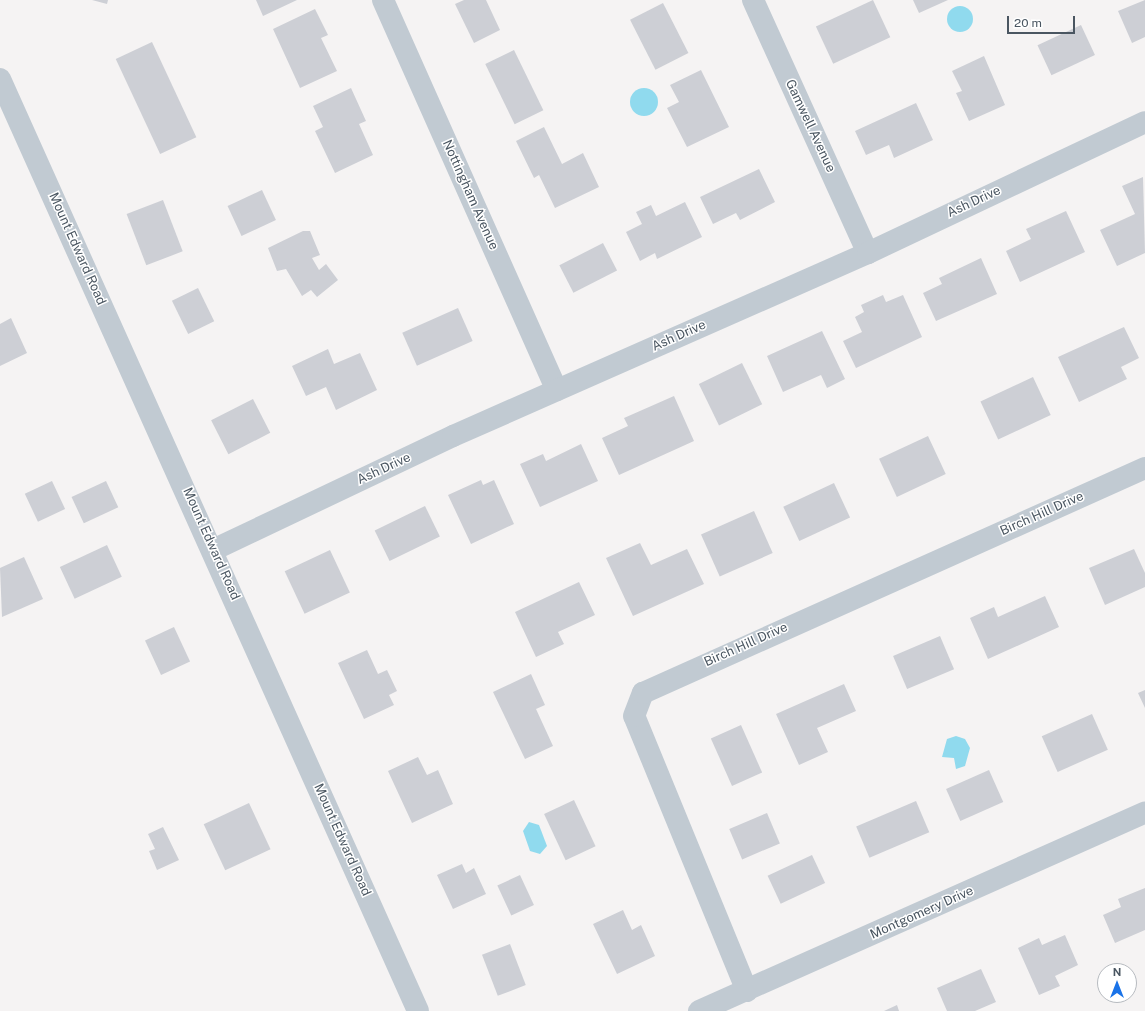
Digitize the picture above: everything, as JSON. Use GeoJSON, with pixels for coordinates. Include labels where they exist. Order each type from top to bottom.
{"type":"FeatureCollection","features":[{"type":"Feature","properties":{"kind":"street","name":"Nottingham Avenue"},"geometry":{"type":"LineString","coordinates":[[384,0],[556,390]]}},
{"type":"Feature","properties":{"kind":"street","name":"Gamwell Avenue"},"geometry":{"type":"LineString","coordinates":[[753,0],[868,253]]}},
{"type":"Feature","properties":{"kind":"street","name":"Mount Edward Road"},"geometry":{"type":"LineString","coordinates":[[0,79],[213,550],[418,1011]]}},
{"type":"Feature","properties":{"kind":"street","name":"Ash Drive"},"geometry":{"type":"LineString","coordinates":[[213,550],[556,390],[868,253],[1145,122]]}},
{"type":"Feature","properties":{"kind":"street","name":"Birch Hill Drive"},"geometry":{"type":"LineString","coordinates":[[748,991],[634,716],[643,693],[1145,468]]}},
{"type":"Feature","properties":{"kind":"street","name":"Montgomery Drive"},"geometry":{"type":"LineString","coordinates":[[699,1011],[748,991],[1145,812]]}},
{"type":"Feature","properties":{"kind":"water"},"geometry":{"type":"Polygon","coordinates":[[[960,6],[969,10],[973,19],[969,28],[960,32],[951,28],[947,19],[951,10],[960,6]]]}},
{"type":"Feature","properties":{"kind":"water"},"geometry":{"type":"Polygon","coordinates":[[[644,88],[654,92],[658,102],[654,112],[644,116],[634,112],[630,102],[634,92],[644,88]]]}},
{"type":"Feature","properties":{"kind":"water"},"geometry":{"type":"Polygon","coordinates":[[[956,736],[965,739],[970,748],[965,766],[956,769],[954,758],[942,757],[947,739],[956,736]]]}},
{"type":"Feature","properties":{"kind":"water"},"geometry":{"type":"Polygon","coordinates":[[[529,822],[539,825],[547,846],[540,854],[530,851],[523,831],[529,822]]]}},
{"type":"Feature","properties":{"kind":"building"},"geometry":{"type":"Polygon","coordinates":[[[92,0],[108,0],[107,4],[92,0]]]}},
{"type":"Feature","properties":{"kind":"building"},"geometry":{"type":"Polygon","coordinates":[[[256,0],[297,0],[263,16],[256,0]]]}},
{"type":"Feature","properties":{"kind":"building"},"geometry":{"type":"Polygon","coordinates":[[[464,0],[486,0],[500,30],[474,43],[455,4],[464,0]]]}},
{"type":"Feature","properties":{"kind":"building"},"geometry":{"type":"Polygon","coordinates":[[[873,0],[890,37],[833,64],[816,27],[873,0]]]}},
{"type":"Feature","properties":{"kind":"building"},"geometry":{"type":"Polygon","coordinates":[[[913,0],[948,0],[919,13],[913,0]]]}},
{"type":"Feature","properties":{"kind":"building"},"geometry":{"type":"Polygon","coordinates":[[[1145,0],[1145,37],[1132,43],[1118,11],[1145,0]]]}},
{"type":"Feature","properties":{"kind":"building"},"geometry":{"type":"Polygon","coordinates":[[[663,3],[688,53],[655,70],[630,20],[663,3]]]}},
{"type":"Feature","properties":{"kind":"building"},"geometry":{"type":"Polygon","coordinates":[[[315,9],[328,35],[321,38],[337,71],[300,88],[273,29],[315,9]]]}},
{"type":"Feature","properties":{"kind":"building"},"geometry":{"type":"Polygon","coordinates":[[[1081,25],[1095,55],[1051,75],[1037,45],[1081,25]]]}},
{"type":"Feature","properties":{"kind":"building"},"geometry":{"type":"Polygon","coordinates":[[[152,42],[196,137],[160,154],[116,59],[152,42]]]}},
{"type":"Feature","properties":{"kind":"building"},"geometry":{"type":"Polygon","coordinates":[[[514,50],[543,110],[515,124],[485,64],[514,50]]]}},
{"type":"Feature","properties":{"kind":"building"},"geometry":{"type":"Polygon","coordinates":[[[984,56],[1005,105],[969,121],[956,93],[962,91],[952,71],[984,56]]]}},
{"type":"Feature","properties":{"kind":"building"},"geometry":{"type":"Polygon","coordinates":[[[701,70],[729,127],[687,147],[667,108],[679,102],[670,85],[701,70]]]}},
{"type":"Feature","properties":{"kind":"building"},"geometry":{"type":"Polygon","coordinates":[[[351,88],[366,121],[359,124],[373,155],[335,173],[315,131],[323,127],[313,106],[351,88]]]}},
{"type":"Feature","properties":{"kind":"building"},"geometry":{"type":"Polygon","coordinates":[[[916,103],[933,140],[894,158],[889,145],[866,155],[855,131],[916,103]]]}},
{"type":"Feature","properties":{"kind":"building"},"geometry":{"type":"Polygon","coordinates":[[[544,127],[562,164],[583,153],[599,187],[555,208],[539,175],[534,178],[516,141],[544,127]]]}},
{"type":"Feature","properties":{"kind":"building"},"geometry":{"type":"Polygon","coordinates":[[[759,169],[775,202],[740,220],[736,213],[713,224],[700,197],[759,169]]]}},
{"type":"Feature","properties":{"kind":"building"},"geometry":{"type":"Polygon","coordinates":[[[1143,177],[1145,253],[1117,266],[1100,230],[1135,214],[1122,186],[1143,177]]]}},
{"type":"Feature","properties":{"kind":"building"},"geometry":{"type":"Polygon","coordinates":[[[262,190],[276,220],[242,236],[228,206],[262,190]]]}},
{"type":"Feature","properties":{"kind":"building"},"geometry":{"type":"Polygon","coordinates":[[[163,200],[183,251],[146,265],[127,214],[163,200]]]}},
{"type":"Feature","properties":{"kind":"building"},"geometry":{"type":"Polygon","coordinates":[[[685,202],[702,237],[657,259],[655,253],[640,261],[626,232],[642,224],[636,212],[651,205],[656,216],[685,202]]]}},
{"type":"Feature","properties":{"kind":"building"},"geometry":{"type":"Polygon","coordinates":[[[1066,211],[1085,252],[1020,282],[1006,251],[1031,239],[1026,229],[1066,211]]]}},
{"type":"Feature","properties":{"kind":"building"},"geometry":{"type":"Polygon","coordinates":[[[303,231],[310,231],[320,255],[312,258],[319,270],[326,264],[338,280],[317,297],[311,290],[302,296],[286,269],[277,271],[268,248],[303,231]]]}},
{"type":"Feature","properties":{"kind":"building"},"geometry":{"type":"Polygon","coordinates":[[[603,243],[617,271],[573,293],[559,265],[603,243]]]}},
{"type":"Feature","properties":{"kind":"building"},"geometry":{"type":"Polygon","coordinates":[[[981,258],[997,294],[936,321],[923,293],[942,284],[939,278],[981,258]]]}},
{"type":"Feature","properties":{"kind":"building"},"geometry":{"type":"Polygon","coordinates":[[[198,288],[214,321],[188,334],[172,301],[198,288]]]}},
{"type":"Feature","properties":{"kind":"building"},"geometry":{"type":"Polygon","coordinates":[[[883,295],[886,302],[903,295],[922,337],[856,368],[843,341],[862,332],[855,317],[864,312],[861,305],[883,295]]]}},
{"type":"Feature","properties":{"kind":"building"},"geometry":{"type":"Polygon","coordinates":[[[458,308],[473,341],[417,366],[402,333],[458,308]]]}},
{"type":"Feature","properties":{"kind":"building"},"geometry":{"type":"Polygon","coordinates":[[[11,318],[27,353],[0,366],[0,324],[11,318]]]}},
{"type":"Feature","properties":{"kind":"building"},"geometry":{"type":"Polygon","coordinates":[[[1124,327],[1139,358],[1121,367],[1127,379],[1079,402],[1058,357],[1124,327]]]}},
{"type":"Feature","properties":{"kind":"building"},"geometry":{"type":"Polygon","coordinates":[[[822,331],[845,379],[827,388],[821,375],[783,392],[767,356],[822,331]]]}},
{"type":"Feature","properties":{"kind":"building"},"geometry":{"type":"Polygon","coordinates":[[[328,349],[334,364],[360,353],[377,390],[336,410],[326,387],[306,396],[292,366],[328,349]]]}},
{"type":"Feature","properties":{"kind":"building"},"geometry":{"type":"Polygon","coordinates":[[[742,363],[762,404],[719,425],[699,384],[742,363]]]}},
{"type":"Feature","properties":{"kind":"building"},"geometry":{"type":"Polygon","coordinates":[[[1033,377],[1051,415],[998,440],[980,402],[1033,377]]]}},
{"type":"Feature","properties":{"kind":"building"},"geometry":{"type":"Polygon","coordinates":[[[674,396],[694,441],[619,475],[602,438],[628,426],[624,418],[674,396]]]}},
{"type":"Feature","properties":{"kind":"building"},"geometry":{"type":"Polygon","coordinates":[[[253,399],[270,433],[228,454],[211,420],[253,399]]]}},
{"type":"Feature","properties":{"kind":"building"},"geometry":{"type":"Polygon","coordinates":[[[928,436],[946,474],[897,497],[879,459],[928,436]]]}},
{"type":"Feature","properties":{"kind":"building"},"geometry":{"type":"Polygon","coordinates":[[[581,444],[598,481],[540,507],[520,464],[543,454],[546,461],[581,444]]]}},
{"type":"Feature","properties":{"kind":"building"},"geometry":{"type":"Polygon","coordinates":[[[481,480],[483,485],[494,480],[514,524],[471,544],[448,495],[481,480]]]}},
{"type":"Feature","properties":{"kind":"building"},"geometry":{"type":"Polygon","coordinates":[[[52,481],[65,509],[38,522],[25,494],[52,481]]]}},
{"type":"Feature","properties":{"kind":"building"},"geometry":{"type":"Polygon","coordinates":[[[106,481],[118,507],[84,523],[72,497],[106,481]]]}},
{"type":"Feature","properties":{"kind":"building"},"geometry":{"type":"Polygon","coordinates":[[[834,483],[850,517],[799,541],[783,507],[834,483]]]}},
{"type":"Feature","properties":{"kind":"building"},"geometry":{"type":"Polygon","coordinates":[[[425,506],[440,537],[390,561],[375,531],[425,506]]]}},
{"type":"Feature","properties":{"kind":"building"},"geometry":{"type":"Polygon","coordinates":[[[754,511],[773,553],[720,577],[701,535],[754,511]]]}},
{"type":"Feature","properties":{"kind":"building"},"geometry":{"type":"Polygon","coordinates":[[[640,543],[651,565],[687,549],[704,584],[633,616],[606,558],[640,543]]]}},
{"type":"Feature","properties":{"kind":"building"},"geometry":{"type":"Polygon","coordinates":[[[107,545],[122,577],[75,599],[60,567],[107,545]]]}},
{"type":"Feature","properties":{"kind":"building"},"geometry":{"type":"Polygon","coordinates":[[[1134,549],[1145,573],[1145,587],[1105,605],[1089,568],[1134,549]]]}},
{"type":"Feature","properties":{"kind":"building"},"geometry":{"type":"Polygon","coordinates":[[[330,550],[350,593],[305,614],[285,571],[330,550]]]}},
{"type":"Feature","properties":{"kind":"building"},"geometry":{"type":"Polygon","coordinates":[[[24,557],[43,599],[2,617],[0,568],[24,557]]]}},
{"type":"Feature","properties":{"kind":"building"},"geometry":{"type":"Polygon","coordinates":[[[579,582],[595,615],[558,632],[564,644],[536,657],[515,612],[579,582]]]}},
{"type":"Feature","properties":{"kind":"building"},"geometry":{"type":"Polygon","coordinates":[[[1045,596],[1059,627],[988,659],[970,618],[994,607],[998,617],[1045,596]]]}},
{"type":"Feature","properties":{"kind":"building"},"geometry":{"type":"Polygon","coordinates":[[[174,627],[190,661],[161,675],[145,641],[174,627]]]}},
{"type":"Feature","properties":{"kind":"building"},"geometry":{"type":"Polygon","coordinates":[[[940,636],[954,669],[907,689],[893,656],[940,636]]]}},
{"type":"Feature","properties":{"kind":"building"},"geometry":{"type":"Polygon","coordinates":[[[367,650],[378,674],[387,670],[397,691],[389,695],[394,705],[364,719],[338,663],[367,650]]]}},
{"type":"Feature","properties":{"kind":"building"},"geometry":{"type":"Polygon","coordinates":[[[531,674],[545,705],[536,709],[553,746],[525,759],[493,692],[531,674]]]}},
{"type":"Feature","properties":{"kind":"building"},"geometry":{"type":"Polygon","coordinates":[[[844,684],[856,711],[817,728],[828,752],[799,765],[776,714],[844,684]]]}},
{"type":"Feature","properties":{"kind":"building"},"geometry":{"type":"Polygon","coordinates":[[[1145,690],[1145,708],[1138,693],[1145,690]]]}},
{"type":"Feature","properties":{"kind":"building"},"geometry":{"type":"Polygon","coordinates":[[[1092,714],[1108,750],[1058,772],[1042,736],[1092,714]]]}},
{"type":"Feature","properties":{"kind":"building"},"geometry":{"type":"Polygon","coordinates":[[[741,725],[762,773],[732,786],[711,738],[741,725]]]}},
{"type":"Feature","properties":{"kind":"building"},"geometry":{"type":"Polygon","coordinates":[[[418,757],[427,775],[438,770],[453,804],[412,823],[388,771],[418,757]]]}},
{"type":"Feature","properties":{"kind":"building"},"geometry":{"type":"Polygon","coordinates":[[[989,770],[1003,802],[960,821],[946,789],[989,770]]]}},
{"type":"Feature","properties":{"kind":"building"},"geometry":{"type":"Polygon","coordinates":[[[574,800],[596,846],[566,860],[544,814],[574,800]]]}},
{"type":"Feature","properties":{"kind":"building"},"geometry":{"type":"Polygon","coordinates":[[[916,801],[929,832],[869,858],[856,826],[916,801]]]}},
{"type":"Feature","properties":{"kind":"building"},"geometry":{"type":"Polygon","coordinates":[[[249,803],[271,849],[225,870],[204,824],[249,803]]]}},
{"type":"Feature","properties":{"kind":"building"},"geometry":{"type":"Polygon","coordinates":[[[767,813],[780,843],[742,859],[729,829],[767,813]]]}},
{"type":"Feature","properties":{"kind":"building"},"geometry":{"type":"Polygon","coordinates":[[[163,827],[179,860],[157,870],[149,851],[155,849],[148,834],[163,827]]]}},
{"type":"Feature","properties":{"kind":"building"},"geometry":{"type":"Polygon","coordinates":[[[812,855],[825,883],[781,904],[768,876],[812,855]]]}},
{"type":"Feature","properties":{"kind":"building"},"geometry":{"type":"Polygon","coordinates":[[[462,864],[466,873],[474,868],[486,894],[453,909],[437,875],[462,864]]]}},
{"type":"Feature","properties":{"kind":"building"},"geometry":{"type":"Polygon","coordinates":[[[520,875],[534,905],[511,915],[497,886],[520,875]]]}},
{"type":"Feature","properties":{"kind":"building"},"geometry":{"type":"Polygon","coordinates":[[[1145,888],[1145,930],[1115,943],[1103,915],[1121,907],[1118,899],[1145,888]]]}},
{"type":"Feature","properties":{"kind":"building"},"geometry":{"type":"Polygon","coordinates":[[[623,910],[632,930],[641,925],[655,956],[617,974],[593,924],[623,910]]]}},
{"type":"Feature","properties":{"kind":"building"},"geometry":{"type":"Polygon","coordinates":[[[1065,935],[1078,965],[1055,976],[1060,986],[1039,995],[1018,948],[1039,938],[1042,945],[1065,935]]]}},
{"type":"Feature","properties":{"kind":"building"},"geometry":{"type":"Polygon","coordinates":[[[510,944],[526,985],[498,996],[482,955],[510,944]]]}},
{"type":"Feature","properties":{"kind":"building"},"geometry":{"type":"Polygon","coordinates":[[[981,969],[996,1002],[975,1011],[947,1011],[937,988],[981,969]]]}},
{"type":"Feature","properties":{"kind":"building"},"geometry":{"type":"Polygon","coordinates":[[[897,1005],[899,1011],[884,1011],[897,1005]]]}}]}
